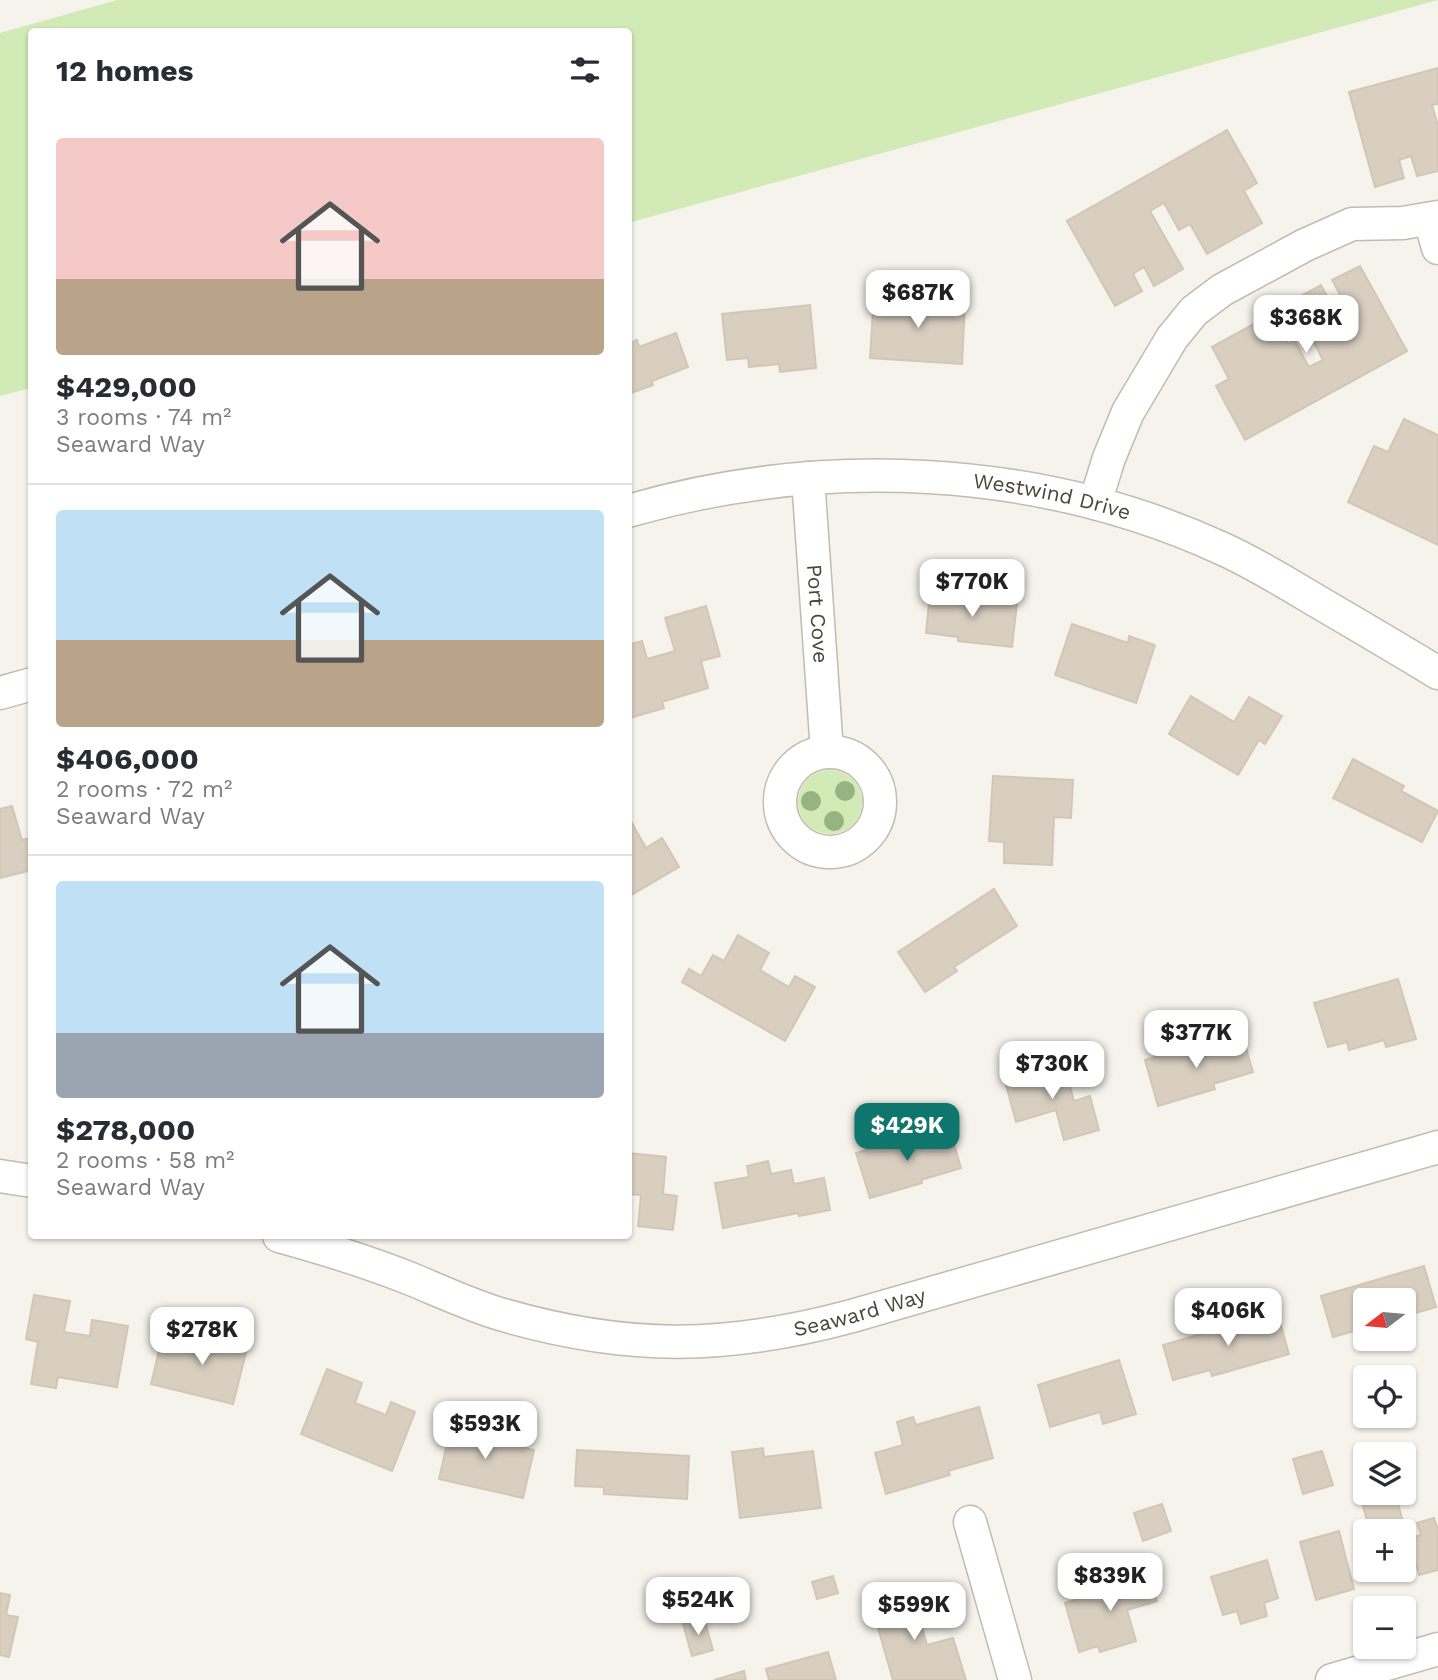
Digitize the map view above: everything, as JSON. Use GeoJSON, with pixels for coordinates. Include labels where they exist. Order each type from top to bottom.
{"type":"FeatureCollection","features":[{"type":"Feature","properties":{"kind":"street"},"geometry":{"type":"LineString","coordinates":[[1095,503],[1109,458],[1128,412],[1172,338],[1194,311],[1222,290],[1352,224],[1403,223],[1435,228]]}},
{"type":"Feature","properties":{"kind":"street","name":"Westwind Drive"},"geometry":{"type":"LineString","coordinates":[[632,510],[729,488],[808,478],[874,475],[953,478],[1032,488],[1144,517],[1223,549],[1438,673]]}},
{"type":"Feature","properties":{"kind":"street","name":"Port Cove"},"geometry":{"type":"LineString","coordinates":[[808,478],[827,752]]}},
{"type":"Feature","properties":{"kind":"street"},"geometry":{"type":"LineString","coordinates":[[0,693],[28,685]]}},
{"type":"Feature","properties":{"kind":"street","name":"Seaward Way"},"geometry":{"type":"LineString","coordinates":[[288,1239],[407,1278],[498,1314],[573,1333],[658,1342],[734,1340],[792,1331],[852,1316],[1438,1147]]}},
{"type":"Feature","properties":{"kind":"street"},"geometry":{"type":"LineString","coordinates":[[0,1176],[28,1180]]}},
{"type":"Feature","properties":{"kind":"street"},"geometry":{"type":"LineString","coordinates":[[970,1522],[1015,1680]]}},
{"type":"Feature","properties":{"kind":"street"},"geometry":{"type":"LineString","coordinates":[[1332,1680],[1438,1649]]}},
{"type":"Feature","properties":{"kind":"green space"},"geometry":{"type":"Polygon","coordinates":[[[117,0],[1438,0],[632,222],[632,28],[28,28],[28,389],[0,396],[0,33],[117,0]]]}},
{"type":"Feature","properties":{"kind":"green space"},"geometry":{"type":"Polygon","coordinates":[[[830,770],[848,776],[856,784],[862,802],[856,820],[848,828],[830,834],[812,828],[804,820],[798,802],[804,784],[812,776],[830,770]]]}},
{"type":"Feature","properties":{"kind":"building"},"geometry":{"type":"Polygon","coordinates":[[[1438,68],[1438,104],[1432,105],[1438,126],[1438,171],[1417,176],[1411,156],[1399,160],[1404,178],[1375,187],[1349,92],[1438,68]]]}},
{"type":"Feature","properties":{"kind":"building"},"geometry":{"type":"Polygon","coordinates":[[[1227,130],[1257,183],[1244,191],[1262,223],[1207,254],[1190,224],[1179,230],[1164,203],[1150,211],[1183,269],[1154,286],[1144,267],[1133,274],[1142,291],[1115,306],[1067,221],[1227,130]]]}},
{"type":"Feature","properties":{"kind":"building"},"geometry":{"type":"Polygon","coordinates":[[[1360,266],[1407,351],[1245,440],[1216,386],[1229,379],[1212,347],[1272,314],[1288,344],[1294,340],[1309,367],[1323,360],[1292,301],[1321,285],[1331,304],[1342,298],[1332,280],[1360,266]]]}},
{"type":"Feature","properties":{"kind":"building"},"geometry":{"type":"Polygon","coordinates":[[[874,295],[965,301],[962,364],[870,358],[874,295]]]}},
{"type":"Feature","properties":{"kind":"building"},"geometry":{"type":"Polygon","coordinates":[[[810,305],[816,368],[780,372],[779,364],[749,367],[748,358],[727,360],[722,314],[810,305]]]}},
{"type":"Feature","properties":{"kind":"building"},"geometry":{"type":"Polygon","coordinates":[[[676,333],[688,367],[652,381],[653,385],[632,393],[632,342],[637,340],[639,347],[676,333]]]}},
{"type":"Feature","properties":{"kind":"building"},"geometry":{"type":"Polygon","coordinates":[[[1404,419],[1438,435],[1438,545],[1348,502],[1374,446],[1388,452],[1404,419]]]}},
{"type":"Feature","properties":{"kind":"building"},"geometry":{"type":"Polygon","coordinates":[[[930,593],[1017,603],[1012,647],[958,641],[958,637],[926,633],[930,593]]]}},
{"type":"Feature","properties":{"kind":"building"},"geometry":{"type":"Polygon","coordinates":[[[706,606],[720,656],[701,661],[708,688],[662,702],[664,708],[632,717],[632,644],[642,641],[647,659],[675,651],[665,618],[706,606]]]}},
{"type":"Feature","properties":{"kind":"building"},"geometry":{"type":"Polygon","coordinates":[[[1072,624],[1128,643],[1129,636],[1155,645],[1136,703],[1055,675],[1072,624]]]}},
{"type":"Feature","properties":{"kind":"building"},"geometry":{"type":"Polygon","coordinates":[[[1191,696],[1234,722],[1249,697],[1282,716],[1265,744],[1259,740],[1238,775],[1169,734],[1191,696]]]}},
{"type":"Feature","properties":{"kind":"building"},"geometry":{"type":"Polygon","coordinates":[[[1353,759],[1404,786],[1401,791],[1438,811],[1422,842],[1333,798],[1353,759]]]}},
{"type":"Feature","properties":{"kind":"building"},"geometry":{"type":"Polygon","coordinates":[[[993,776],[1073,780],[1071,818],[1054,817],[1052,865],[1004,863],[1004,842],[989,841],[993,776]]]}},
{"type":"Feature","properties":{"kind":"building"},"geometry":{"type":"Polygon","coordinates":[[[12,806],[22,840],[28,838],[28,871],[0,878],[0,809],[12,806]]]}},
{"type":"Feature","properties":{"kind":"building"},"geometry":{"type":"Polygon","coordinates":[[[632,823],[646,848],[662,838],[679,867],[632,895],[632,823]]]}},
{"type":"Feature","properties":{"kind":"building"},"geometry":{"type":"Polygon","coordinates":[[[994,889],[1017,926],[954,967],[957,971],[925,992],[898,952],[994,889]]]}},
{"type":"Feature","properties":{"kind":"building"},"geometry":{"type":"Polygon","coordinates":[[[738,935],[769,953],[760,970],[789,987],[795,976],[815,987],[785,1041],[682,982],[689,969],[701,976],[713,955],[724,961],[738,935]]]}},
{"type":"Feature","properties":{"kind":"building"},"geometry":{"type":"Polygon","coordinates":[[[1398,979],[1416,1039],[1386,1047],[1384,1040],[1349,1050],[1347,1042],[1328,1047],[1314,1003],[1398,979]]]}},
{"type":"Feature","properties":{"kind":"building"},"geometry":{"type":"Polygon","coordinates":[[[1243,1038],[1253,1072],[1213,1084],[1215,1089],[1158,1106],[1145,1060],[1200,1043],[1202,1050],[1243,1038]]]}},
{"type":"Feature","properties":{"kind":"building"},"geometry":{"type":"Polygon","coordinates":[[[1064,1064],[1074,1101],[1090,1096],[1099,1130],[1064,1140],[1056,1110],[1016,1122],[1005,1081],[1064,1064]]]}},
{"type":"Feature","properties":{"kind":"building"},"geometry":{"type":"Polygon","coordinates":[[[950,1130],[961,1168],[870,1198],[856,1153],[910,1137],[911,1142],[950,1130]]]}},
{"type":"Feature","properties":{"kind":"building"},"geometry":{"type":"Polygon","coordinates":[[[632,1153],[666,1157],[663,1194],[677,1196],[673,1230],[638,1226],[641,1195],[632,1194],[632,1153]]]}},
{"type":"Feature","properties":{"kind":"building"},"geometry":{"type":"Polygon","coordinates":[[[768,1161],[771,1174],[791,1170],[794,1184],[824,1178],[830,1210],[799,1216],[798,1213],[723,1228],[715,1183],[749,1177],[747,1166],[768,1161]]]}},
{"type":"Feature","properties":{"kind":"building"},"geometry":{"type":"Polygon","coordinates":[[[1424,1266],[1436,1307],[1416,1313],[1416,1288],[1353,1288],[1353,1331],[1333,1337],[1321,1296],[1424,1266]]]}},
{"type":"Feature","properties":{"kind":"building"},"geometry":{"type":"Polygon","coordinates":[[[34,1295],[70,1301],[64,1332],[90,1336],[92,1320],[128,1326],[117,1387],[58,1377],[56,1388],[31,1384],[38,1342],[26,1339],[34,1295]]]}},
{"type":"Feature","properties":{"kind":"building"},"geometry":{"type":"Polygon","coordinates":[[[1277,1312],[1289,1354],[1212,1376],[1210,1370],[1173,1380],[1163,1345],[1277,1312]]]}},
{"type":"Feature","properties":{"kind":"building"},"geometry":{"type":"Polygon","coordinates":[[[218,1333],[249,1341],[233,1404],[151,1384],[162,1339],[184,1344],[186,1336],[215,1343],[218,1333]]]}},
{"type":"Feature","properties":{"kind":"building"},"geometry":{"type":"Polygon","coordinates":[[[1119,1360],[1136,1414],[1103,1424],[1100,1412],[1050,1427],[1038,1385],[1119,1360]]]}},
{"type":"Feature","properties":{"kind":"building"},"geometry":{"type":"Polygon","coordinates":[[[327,1369],[362,1383],[355,1403],[386,1415],[391,1402],[415,1412],[392,1471],[301,1434],[327,1369]]]}},
{"type":"Feature","properties":{"kind":"building"},"geometry":{"type":"Polygon","coordinates":[[[979,1407],[993,1458],[948,1471],[950,1475],[886,1494],[875,1453],[903,1445],[897,1422],[913,1417],[916,1425],[979,1407]]]}},
{"type":"Feature","properties":{"kind":"building"},"geometry":{"type":"Polygon","coordinates":[[[453,1418],[482,1425],[479,1438],[534,1450],[523,1498],[439,1479],[453,1418]]]}},
{"type":"Feature","properties":{"kind":"building"},"geometry":{"type":"Polygon","coordinates":[[[763,1448],[764,1457],[813,1451],[821,1508],[740,1518],[732,1452],[763,1448]]]}},
{"type":"Feature","properties":{"kind":"building"},"geometry":{"type":"Polygon","coordinates":[[[577,1450],[689,1456],[687,1499],[604,1494],[604,1487],[575,1486],[577,1450]]]}},
{"type":"Feature","properties":{"kind":"building"},"geometry":{"type":"Polygon","coordinates":[[[1322,1451],[1333,1485],[1303,1494],[1293,1459],[1322,1451]]]}},
{"type":"Feature","properties":{"kind":"building"},"geometry":{"type":"Polygon","coordinates":[[[1162,1504],[1171,1531],[1143,1541],[1134,1513],[1162,1504]]]}},
{"type":"Feature","properties":{"kind":"building"},"geometry":{"type":"Polygon","coordinates":[[[1363,1505],[1398,1505],[1402,1519],[1367,1519],[1363,1505]]]}},
{"type":"Feature","properties":{"kind":"building"},"geometry":{"type":"Polygon","coordinates":[[[1434,1518],[1438,1530],[1438,1570],[1419,1575],[1416,1564],[1416,1536],[1421,1535],[1417,1523],[1434,1518]]]}},
{"type":"Feature","properties":{"kind":"building"},"geometry":{"type":"Polygon","coordinates":[[[1339,1531],[1354,1589],[1316,1600],[1300,1542],[1339,1531]]]}},
{"type":"Feature","properties":{"kind":"building"},"geometry":{"type":"Polygon","coordinates":[[[1267,1560],[1278,1598],[1264,1603],[1267,1616],[1241,1624],[1237,1611],[1223,1615],[1211,1577],[1267,1560]]]}},
{"type":"Feature","properties":{"kind":"building"},"geometry":{"type":"Polygon","coordinates":[[[1147,1568],[1157,1601],[1127,1610],[1136,1641],[1100,1652],[1098,1646],[1079,1652],[1065,1603],[1103,1592],[1106,1603],[1121,1599],[1115,1577],[1147,1568]]]}},
{"type":"Feature","properties":{"kind":"building"},"geometry":{"type":"Polygon","coordinates":[[[833,1576],[838,1593],[817,1599],[812,1582],[833,1576]]]}},
{"type":"Feature","properties":{"kind":"building"},"geometry":{"type":"Polygon","coordinates":[[[909,1583],[927,1645],[953,1638],[966,1680],[893,1680],[878,1628],[885,1626],[876,1592],[909,1583]]]}},
{"type":"Feature","properties":{"kind":"building"},"geometry":{"type":"Polygon","coordinates":[[[0,1593],[10,1595],[6,1615],[18,1617],[9,1657],[0,1655],[0,1593]]]}},
{"type":"Feature","properties":{"kind":"building"},"geometry":{"type":"Polygon","coordinates":[[[704,1618],[713,1650],[692,1656],[683,1624],[704,1618]]]}},
{"type":"Feature","properties":{"kind":"building"},"geometry":{"type":"Polygon","coordinates":[[[828,1652],[836,1680],[769,1680],[766,1669],[828,1652]]]}},
{"type":"Feature","properties":{"kind":"building"},"geometry":{"type":"Polygon","coordinates":[[[744,1671],[746,1680],[714,1680],[744,1671]]]}}]}
